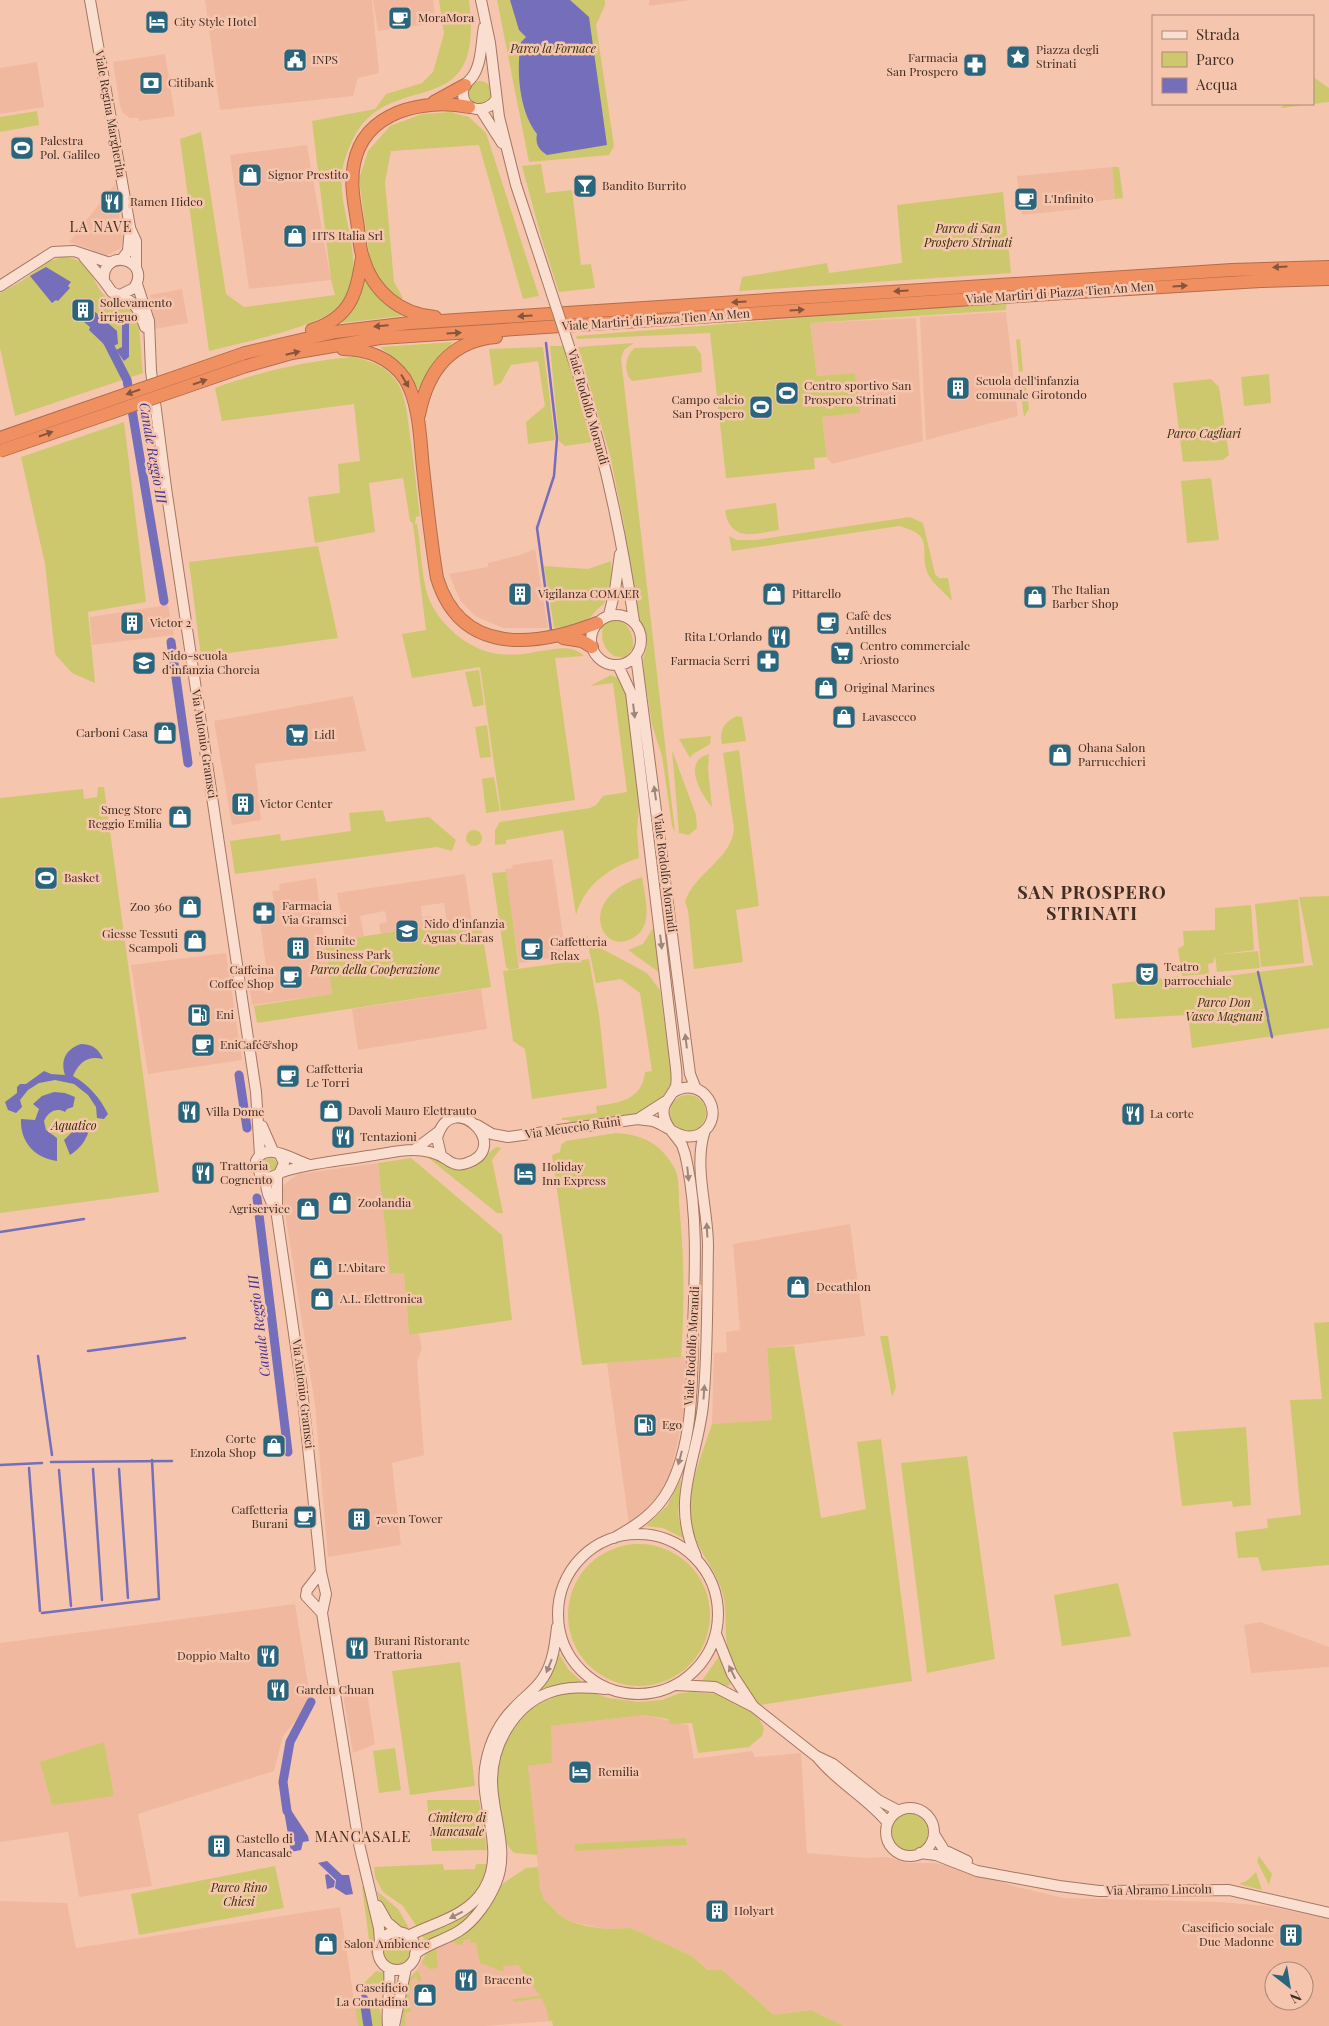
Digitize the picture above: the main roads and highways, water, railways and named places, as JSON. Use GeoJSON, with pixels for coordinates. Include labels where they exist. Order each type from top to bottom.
{"type":"FeatureCollection","features":[{"type":"Feature","properties":{"kind":"highway"},"geometry":{"type":"LineString","coordinates":[[432,103],[469,81]]}},
{"type":"Feature","properties":{"kind":"highway"},"geometry":{"type":"LineString","coordinates":[[287,342],[325,326],[345,311],[356,292],[362,258],[352,189],[352,176],[357,151],[372,129],[382,121],[408,108],[432,103],[475,108]]}},
{"type":"Feature","properties":{"kind":"highway"},"geometry":{"type":"LineString","coordinates":[[362,258],[376,285],[395,303],[416,314],[465,320]]}},
{"type":"Feature","properties":{"kind":"highway","name":"Viale Martiri di Piazza Tien An Men"},"geometry":{"type":"LineString","coordinates":[[0,450],[287,342],[367,327],[1079,286],[1282,267],[1329,267]]}},
{"type":"Feature","properties":{"kind":"highway","name":"Viale Martiri di Piazza Tien An Men"},"geometry":{"type":"LineString","coordinates":[[1079,286],[1329,279]]}},
{"type":"Feature","properties":{"kind":"highway","name":"Viale Martiri di Piazza Tien An Men"},"geometry":{"type":"LineString","coordinates":[[0,438],[246,359],[380,338],[539,328],[950,294]]}},
{"type":"Feature","properties":{"kind":"highway"},"geometry":{"type":"LineString","coordinates":[[418,420],[427,384],[434,372],[454,352],[474,341],[507,336],[539,328]]}},
{"type":"Feature","properties":{"kind":"highway"},"geometry":{"type":"LineString","coordinates":[[315,348],[362,350],[388,362],[398,371],[408,386],[418,420],[437,578],[448,606],[462,621],[487,635],[514,640],[555,637],[575,639],[592,647]]}},
{"type":"Feature","properties":{"kind":"highway"},"geometry":{"type":"LineString","coordinates":[[555,637],[597,623]]}},
{"type":"Feature","properties":{"kind":"water","name":"Parco la Fornace"},"geometry":{"type":"Polygon","coordinates":[[[510,0],[570,0],[589,17],[607,145],[547,155],[540,149],[537,144],[537,134],[526,114],[520,90],[519,65],[521,42],[526,37],[519,30],[510,0]]]}},
{"type":"Feature","properties":{"kind":"water"},"geometry":{"type":"Polygon","coordinates":[[[46,267],[71,282],[68,286],[70,288],[58,301],[56,300],[52,303],[30,276],[46,267]]]}},
{"type":"Feature","properties":{"kind":"water"},"geometry":{"type":"Polygon","coordinates":[[[94,311],[117,331],[118,344],[108,348],[89,330],[90,327],[84,322],[94,311]]]}},
{"type":"Feature","properties":{"kind":"water"},"geometry":{"type":"Polygon","coordinates":[[[129,321],[129,357],[124,361],[116,350],[122,347],[122,322],[129,321]]]}},
{"type":"Feature","properties":{"kind":"water"},"geometry":{"type":"Polygon","coordinates":[[[81,1044],[95,1048],[103,1059],[88,1059],[81,1063],[73,1076],[84,1083],[98,1097],[108,1114],[104,1119],[97,1118],[96,1107],[88,1095],[74,1084],[55,1080],[39,1083],[28,1090],[20,1100],[22,1107],[16,1113],[8,1110],[5,1102],[17,1093],[17,1087],[20,1084],[26,1084],[44,1071],[51,1074],[65,1075],[63,1065],[68,1052],[81,1044]]]}},
{"type":"Feature","properties":{"kind":"water"},"geometry":{"type":"Polygon","coordinates":[[[54,1092],[65,1093],[75,1097],[73,1107],[65,1112],[55,1110],[44,1121],[46,1130],[57,1138],[57,1161],[35,1152],[26,1141],[21,1127],[21,1119],[35,1120],[39,1109],[33,1104],[42,1096],[54,1092]]]}},
{"type":"Feature","properties":{"kind":"water"},"geometry":{"type":"Polygon","coordinates":[[[73,1125],[90,1126],[88,1135],[70,1155],[64,1140],[72,1132],[73,1125]]]}},
{"type":"Feature","properties":{"kind":"water"},"geometry":{"type":"Polygon","coordinates":[[[291,1810],[308,1836],[309,1841],[303,1842],[301,1850],[291,1852],[284,1811],[291,1810]]]}},
{"type":"Feature","properties":{"kind":"water"},"geometry":{"type":"Polygon","coordinates":[[[327,1861],[342,1875],[349,1875],[353,1894],[346,1895],[335,1888],[336,1880],[318,1863],[327,1861]]]}},
{"type":"Feature","properties":{"kind":"water"},"geometry":{"type":"Polygon","coordinates":[[[328,1874],[335,1881],[334,1887],[327,1889],[325,1875],[328,1874]]]}},
{"type":"Feature","properties":{"kind":"waterway","name":"Canale Reggio III"},"geometry":{"type":"LineString","coordinates":[[106,339],[127,380],[164,601]]}},
{"type":"Feature","properties":{"kind":"waterway"},"geometry":{"type":"LineString","coordinates":[[546,343],[557,438],[554,476],[537,528],[551,630]]}},
{"type":"Feature","properties":{"kind":"waterway","name":"Canale Reggio III"},"geometry":{"type":"LineString","coordinates":[[171,642],[188,763]]}},
{"type":"Feature","properties":{"kind":"waterway"},"geometry":{"type":"LineString","coordinates":[[1258,972],[1268,1017]]}},
{"type":"Feature","properties":{"kind":"waterway"},"geometry":{"type":"LineString","coordinates":[[1268,1019],[1272,1037]]}},
{"type":"Feature","properties":{"kind":"waterway","name":"Canale Reggio III"},"geometry":{"type":"LineString","coordinates":[[239,1075],[247,1128]]}},
{"type":"Feature","properties":{"kind":"waterway","name":"Canale Reggio III"},"geometry":{"type":"LineString","coordinates":[[257,1198],[288,1452]]}},
{"type":"Feature","properties":{"kind":"waterway"},"geometry":{"type":"LineString","coordinates":[[0,1232],[84,1219]]}},
{"type":"Feature","properties":{"kind":"waterway"},"geometry":{"type":"LineString","coordinates":[[88,1351],[185,1338]]}},
{"type":"Feature","properties":{"kind":"waterway"},"geometry":{"type":"LineString","coordinates":[[38,1356],[52,1455]]}},
{"type":"Feature","properties":{"kind":"waterway"},"geometry":{"type":"LineString","coordinates":[[42,1613],[159,1599],[152,1460]]}},
{"type":"Feature","properties":{"kind":"waterway"},"geometry":{"type":"LineString","coordinates":[[51,1462],[172,1461]]}},
{"type":"Feature","properties":{"kind":"waterway"},"geometry":{"type":"LineString","coordinates":[[0,1465],[42,1463]]}},
{"type":"Feature","properties":{"kind":"waterway"},"geometry":{"type":"LineString","coordinates":[[29,1468],[40,1611]]}},
{"type":"Feature","properties":{"kind":"waterway"},"geometry":{"type":"LineString","coordinates":[[93,1469],[102,1600]]}},
{"type":"Feature","properties":{"kind":"waterway"},"geometry":{"type":"LineString","coordinates":[[119,1469],[128,1598]]}},
{"type":"Feature","properties":{"kind":"waterway"},"geometry":{"type":"LineString","coordinates":[[59,1470],[71,1606]]}},
{"type":"Feature","properties":{"kind":"waterway","name":"Canale Reggio III"},"geometry":{"type":"LineString","coordinates":[[287,1811],[283,1782],[290,1742],[311,1702]]}},
{"type":"Feature","properties":{"kind":"waterway","name":"Canale Reggio III"},"geometry":{"type":"LineString","coordinates":[[364,1999],[368,2026]]}},
{"type":"Feature","properties":{"kind":"place","name":"MoraMora"},"geometry":{"type":"Point","coordinates":[400,18]}},
{"type":"Feature","properties":{"kind":"place","name":"City Style Hotel"},"geometry":{"type":"Point","coordinates":[157,22]}},
{"type":"Feature","properties":{"kind":"place","name":"Piazza degli Strinati"},"geometry":{"type":"Point","coordinates":[1018,57]}},
{"type":"Feature","properties":{"kind":"place","name":"INPS"},"geometry":{"type":"Point","coordinates":[295,60]}},
{"type":"Feature","properties":{"kind":"place","name":"Farmacia San Prospero"},"geometry":{"type":"Point","coordinates":[975,65]}},
{"type":"Feature","properties":{"kind":"place","name":"Citibank"},"geometry":{"type":"Point","coordinates":[151,83]}},
{"type":"Feature","properties":{"kind":"place","name":"Palestra Pol. Galileo"},"geometry":{"type":"Point","coordinates":[22,148]}},
{"type":"Feature","properties":{"kind":"place","name":"Signor Prestito"},"geometry":{"type":"Point","coordinates":[250,175]}},
{"type":"Feature","properties":{"kind":"place","name":"Bandito Burrito"},"geometry":{"type":"Point","coordinates":[585,186]}},
{"type":"Feature","properties":{"kind":"place","name":"L'Infinito"},"geometry":{"type":"Point","coordinates":[1026,199]}},
{"type":"Feature","properties":{"kind":"place","name":"Ramen Hideo"},"geometry":{"type":"Point","coordinates":[112,202]}},
{"type":"Feature","properties":{"kind":"place","name":"HTS Italia Srl"},"geometry":{"type":"Point","coordinates":[295,236]}},
{"type":"Feature","properties":{"kind":"place","name":"Sollevamento irriguo"},"geometry":{"type":"Point","coordinates":[83,310]}},
{"type":"Feature","properties":{"kind":"place","name":"Scuola dell'infanzia comunale Girotondo"},"geometry":{"type":"Point","coordinates":[958,388]}},
{"type":"Feature","properties":{"kind":"place","name":"Centro sportivo San Prospero Strinati"},"geometry":{"type":"Point","coordinates":[787,393]}},
{"type":"Feature","properties":{"kind":"place","name":"Campo calcio San Prospero"},"geometry":{"type":"Point","coordinates":[761,407]}},
{"type":"Feature","properties":{"kind":"place","name":"Vigilanza COMAER"},"geometry":{"type":"Point","coordinates":[520,594]}},
{"type":"Feature","properties":{"kind":"place","name":"Pittarello"},"geometry":{"type":"Point","coordinates":[774,594]}},
{"type":"Feature","properties":{"kind":"place","name":"The Italian Barber Shop"},"geometry":{"type":"Point","coordinates":[1035,597]}},
{"type":"Feature","properties":{"kind":"place","name":"Victor 2"},"geometry":{"type":"Point","coordinates":[132,623]}},
{"type":"Feature","properties":{"kind":"place","name":"Cafè des Antilles"},"geometry":{"type":"Point","coordinates":[828,623]}},
{"type":"Feature","properties":{"kind":"place","name":"Rita L'Orlando"},"geometry":{"type":"Point","coordinates":[779,637]}},
{"type":"Feature","properties":{"kind":"place","name":"Centro commerciale Ariosto"},"geometry":{"type":"Point","coordinates":[842,653]}},
{"type":"Feature","properties":{"kind":"place","name":"Farmacia Serri"},"geometry":{"type":"Point","coordinates":[768,661]}},
{"type":"Feature","properties":{"kind":"place","name":"Nido-scuola d'infanzia Choreia"},"geometry":{"type":"Point","coordinates":[144,663]}},
{"type":"Feature","properties":{"kind":"place","name":"Original Marines"},"geometry":{"type":"Point","coordinates":[826,688]}},
{"type":"Feature","properties":{"kind":"place","name":"Lavasecco"},"geometry":{"type":"Point","coordinates":[844,717]}},
{"type":"Feature","properties":{"kind":"place","name":"Carboni Casa"},"geometry":{"type":"Point","coordinates":[165,733]}},
{"type":"Feature","properties":{"kind":"place","name":"Lidl"},"geometry":{"type":"Point","coordinates":[297,735]}},
{"type":"Feature","properties":{"kind":"place","name":"Ohana Salon Parrucchieri"},"geometry":{"type":"Point","coordinates":[1060,755]}},
{"type":"Feature","properties":{"kind":"place","name":"Victor Center"},"geometry":{"type":"Point","coordinates":[243,804]}},
{"type":"Feature","properties":{"kind":"place","name":"Smeg Store Reggio Emilia"},"geometry":{"type":"Point","coordinates":[180,817]}},
{"type":"Feature","properties":{"kind":"place","name":"Basket"},"geometry":{"type":"Point","coordinates":[46,878]}},
{"type":"Feature","properties":{"kind":"place","name":"Zoo 360"},"geometry":{"type":"Point","coordinates":[190,907]}},
{"type":"Feature","properties":{"kind":"place","name":"Farmacia Via Gramsci"},"geometry":{"type":"Point","coordinates":[264,913]}},
{"type":"Feature","properties":{"kind":"place","name":"Nido d'infanzia Aguas Claras"},"geometry":{"type":"Point","coordinates":[407,931]}},
{"type":"Feature","properties":{"kind":"place","name":"Giesse Tessuti Scampoli"},"geometry":{"type":"Point","coordinates":[195,941]}},
{"type":"Feature","properties":{"kind":"place","name":"Riunite Business Park"},"geometry":{"type":"Point","coordinates":[298,948]}},
{"type":"Feature","properties":{"kind":"place","name":"Caffetteria Relax"},"geometry":{"type":"Point","coordinates":[532,949]}},
{"type":"Feature","properties":{"kind":"place","name":"Teatro parrocchiale"},"geometry":{"type":"Point","coordinates":[1147,974]}},
{"type":"Feature","properties":{"kind":"place","name":"Caffeina Coffee Shop"},"geometry":{"type":"Point","coordinates":[291,977]}},
{"type":"Feature","properties":{"kind":"place","name":"Eni"},"geometry":{"type":"Point","coordinates":[199,1015]}},
{"type":"Feature","properties":{"kind":"place","name":"EniCafé&shop"},"geometry":{"type":"Point","coordinates":[203,1045]}},
{"type":"Feature","properties":{"kind":"place","name":"Caffetteria Le Torri"},"geometry":{"type":"Point","coordinates":[288,1076]}},
{"type":"Feature","properties":{"kind":"place","name":"Davoli Mauro Elettrauto"},"geometry":{"type":"Point","coordinates":[331,1111]}},
{"type":"Feature","properties":{"kind":"place","name":"Villa Dome"},"geometry":{"type":"Point","coordinates":[189,1112]}},
{"type":"Feature","properties":{"kind":"place","name":"La corte"},"geometry":{"type":"Point","coordinates":[1133,1114]}},
{"type":"Feature","properties":{"kind":"place","name":"Tentazioni"},"geometry":{"type":"Point","coordinates":[343,1137]}},
{"type":"Feature","properties":{"kind":"place","name":"Trattoria Cognento"},"geometry":{"type":"Point","coordinates":[203,1173]}},
{"type":"Feature","properties":{"kind":"place","name":"Holiday Inn Express"},"geometry":{"type":"Point","coordinates":[525,1174]}},
{"type":"Feature","properties":{"kind":"place","name":"Zoolandia"},"geometry":{"type":"Point","coordinates":[340,1203]}},
{"type":"Feature","properties":{"kind":"place","name":"Agriservice"},"geometry":{"type":"Point","coordinates":[308,1209]}},
{"type":"Feature","properties":{"kind":"place","name":"L’Abitare"},"geometry":{"type":"Point","coordinates":[321,1268]}},
{"type":"Feature","properties":{"kind":"place","name":"Decathlon"},"geometry":{"type":"Point","coordinates":[798,1287]}},
{"type":"Feature","properties":{"kind":"place","name":"A.L. Elettronica"},"geometry":{"type":"Point","coordinates":[322,1299]}},
{"type":"Feature","properties":{"kind":"place","name":"Ego"},"geometry":{"type":"Point","coordinates":[645,1425]}},
{"type":"Feature","properties":{"kind":"place","name":"Corte Enzola Shop"},"geometry":{"type":"Point","coordinates":[274,1446]}},
{"type":"Feature","properties":{"kind":"place","name":"Caffetteria Burani"},"geometry":{"type":"Point","coordinates":[305,1517]}},
{"type":"Feature","properties":{"kind":"place","name":"7even Tower"},"geometry":{"type":"Point","coordinates":[359,1519]}},
{"type":"Feature","properties":{"kind":"place","name":"Burani Ristorante Trattoria"},"geometry":{"type":"Point","coordinates":[357,1648]}},
{"type":"Feature","properties":{"kind":"place","name":"Doppio Malto"},"geometry":{"type":"Point","coordinates":[268,1656]}},
{"type":"Feature","properties":{"kind":"place","name":"Garden Chuan"},"geometry":{"type":"Point","coordinates":[278,1690]}},
{"type":"Feature","properties":{"kind":"place","name":"Remilia"},"geometry":{"type":"Point","coordinates":[580,1772]}},
{"type":"Feature","properties":{"kind":"place","name":"Castello di Mancasale"},"geometry":{"type":"Point","coordinates":[219,1846]}},
{"type":"Feature","properties":{"kind":"place","name":"Holyart"},"geometry":{"type":"Point","coordinates":[717,1911]}},
{"type":"Feature","properties":{"kind":"place","name":"Caseificio sociale Due Madonne"},"geometry":{"type":"Point","coordinates":[1291,1935]}},
{"type":"Feature","properties":{"kind":"place","name":"Salon Ambience"},"geometry":{"type":"Point","coordinates":[326,1944]}},
{"type":"Feature","properties":{"kind":"place","name":"Bracente"},"geometry":{"type":"Point","coordinates":[466,1980]}},
{"type":"Feature","properties":{"kind":"place","name":"Caseificio La Contadina"},"geometry":{"type":"Point","coordinates":[425,1995]}},
{"type":"Feature","properties":{"kind":"district","name":"LA NAVE"},"geometry":{"type":"Point","coordinates":[101,227]}},
{"type":"Feature","properties":{"kind":"district","name":"SAN PROSPERO STRINATI"},"geometry":{"type":"Point","coordinates":[1092,903]}},
{"type":"Feature","properties":{"kind":"district","name":"MANCASALE"},"geometry":{"type":"Point","coordinates":[363,1837]}},
{"type":"Feature","properties":{"kind":"park label","name":"Parco di San Prospero Strinati"},"geometry":{"type":"Point","coordinates":[968,236]}},
{"type":"Feature","properties":{"kind":"park label","name":"Parco Cagliari"},"geometry":{"type":"Point","coordinates":[1204,434]}},
{"type":"Feature","properties":{"kind":"park label","name":"Parco della Cooperazione"},"geometry":{"type":"Point","coordinates":[375,970]}},
{"type":"Feature","properties":{"kind":"park label","name":"Parco Don Vasco Magnani"},"geometry":{"type":"Point","coordinates":[1224,1010]}},
{"type":"Feature","properties":{"kind":"park label","name":"Aquatico"},"geometry":{"type":"Point","coordinates":[74,1126]}},
{"type":"Feature","properties":{"kind":"park label","name":"Cimitero di Mancasale"},"geometry":{"type":"Point","coordinates":[457,1825]}},
{"type":"Feature","properties":{"kind":"park label","name":"Parco Rino Chiesi"},"geometry":{"type":"Point","coordinates":[239,1895]}}]}
